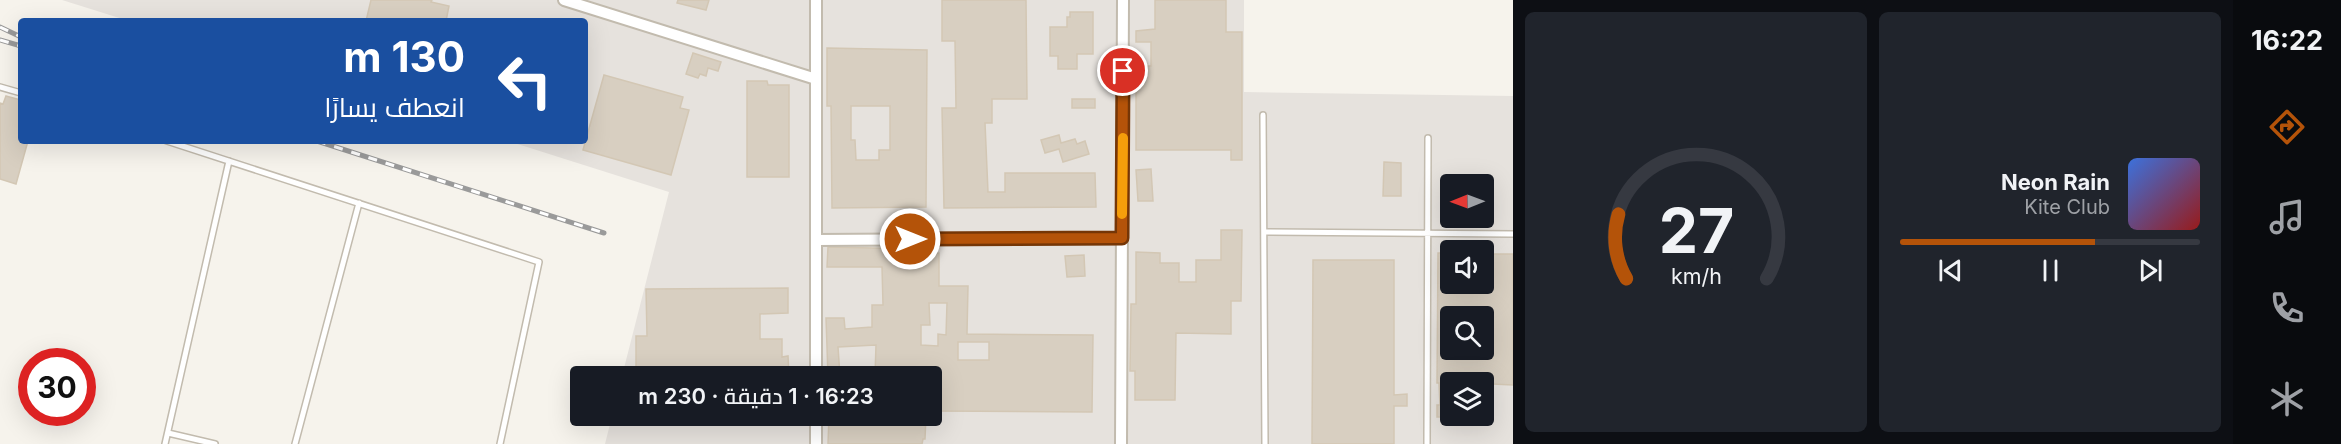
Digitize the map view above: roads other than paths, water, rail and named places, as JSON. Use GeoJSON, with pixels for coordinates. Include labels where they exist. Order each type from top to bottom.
{"type":"FeatureCollection","features":[{"type":"Feature","properties":{"kind":"street"},"geometry":{"type":"LineString","coordinates":[[564,0],[816,79]]}},
{"type":"Feature","properties":{"kind":"street"},"geometry":{"type":"LineString","coordinates":[[816,0],[816,366]]}},
{"type":"Feature","properties":{"kind":"street"},"geometry":{"type":"LineString","coordinates":[[1121,444],[1123,0]]}},
{"type":"Feature","properties":{"kind":"street"},"geometry":{"type":"LineString","coordinates":[[816,240],[1122,238]]}},
{"type":"Feature","properties":{"kind":"street"},"geometry":{"type":"LineString","coordinates":[[816,426],[816,444]]}},
{"type":"Feature","properties":{"kind":"lane"},"geometry":{"type":"LineString","coordinates":[[0,87],[18,92]]}},
{"type":"Feature","properties":{"kind":"lane"},"geometry":{"type":"LineString","coordinates":[[1263,115],[1265,444]]}},
{"type":"Feature","properties":{"kind":"lane"},"geometry":{"type":"LineString","coordinates":[[1426,444],[1428,138]]}},
{"type":"Feature","properties":{"kind":"lane"},"geometry":{"type":"LineString","coordinates":[[176,144],[539,262],[500,444]]}},
{"type":"Feature","properties":{"kind":"lane"},"geometry":{"type":"LineString","coordinates":[[165,444],[229,161]]}},
{"type":"Feature","properties":{"kind":"lane"},"geometry":{"type":"LineString","coordinates":[[295,444],[359,203]]}},
{"type":"Feature","properties":{"kind":"lane"},"geometry":{"type":"LineString","coordinates":[[1264,232],[1513,234]]}},
{"type":"Feature","properties":{"kind":"lane"},"geometry":{"type":"LineString","coordinates":[[168,434],[215,444]]}},
{"type":"Feature","properties":{"kind":"railway"},"geometry":{"type":"LineString","coordinates":[[0,27],[18,36]]}},
{"type":"Feature","properties":{"kind":"railway"},"geometry":{"type":"LineString","coordinates":[[0,40],[18,45]]}},
{"type":"Feature","properties":{"kind":"railway"},"geometry":{"type":"LineString","coordinates":[[326,144],[604,233]]}}]}
